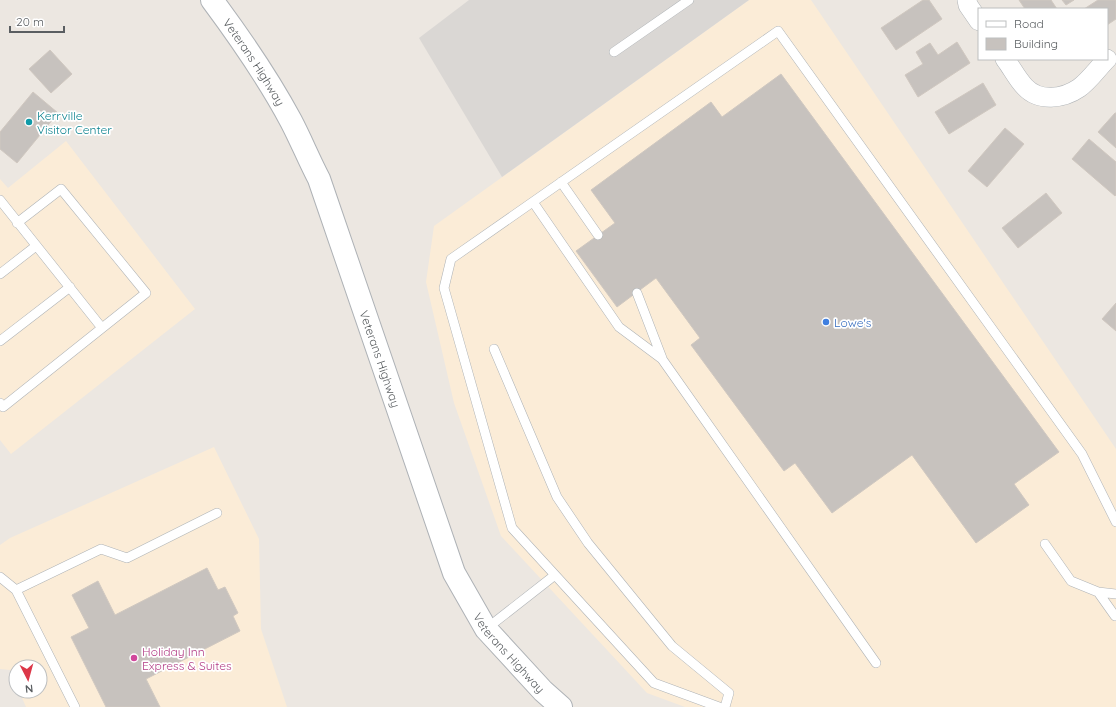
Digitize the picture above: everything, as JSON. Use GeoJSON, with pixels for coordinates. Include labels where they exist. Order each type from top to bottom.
{"type":"FeatureCollection","features":[{"type":"Feature","properties":{"kind":"street","name":"Veterans Highway"},"geometry":{"type":"LineString","coordinates":[[212,0],[243,42],[275,94],[291,122],[319,179],[454,573],[486,629],[543,691],[561,707]]}},
{"type":"Feature","properties":{"kind":"street"},"geometry":{"type":"LineString","coordinates":[[967,0],[968,5],[978,20]]}},
{"type":"Feature","properties":{"kind":"street"},"geometry":{"type":"LineString","coordinates":[[1108,58],[1116,49]]}},
{"type":"Feature","properties":{"kind":"street"},"geometry":{"type":"LineString","coordinates":[[1006,60],[1025,88],[1039,96],[1052,98],[1067,95],[1080,88],[1106,60]]}},
{"type":"Feature","properties":{"kind":"lane"},"geometry":{"type":"LineString","coordinates":[[614,52],[689,0]]}},
{"type":"Feature","properties":{"kind":"lane"},"geometry":{"type":"LineString","coordinates":[[719,707],[654,683],[512,528],[444,288],[451,259],[778,30],[1082,454],[1116,522]]}},
{"type":"Feature","properties":{"kind":"lane"},"geometry":{"type":"LineString","coordinates":[[561,182],[598,235]]}},
{"type":"Feature","properties":{"kind":"lane"},"geometry":{"type":"LineString","coordinates":[[0,403],[3,406],[146,293],[61,189],[17,222]]}},
{"type":"Feature","properties":{"kind":"lane"},"geometry":{"type":"LineString","coordinates":[[0,200],[102,328]]}},
{"type":"Feature","properties":{"kind":"lane"},"geometry":{"type":"LineString","coordinates":[[533,202],[619,327],[662,359]]}},
{"type":"Feature","properties":{"kind":"lane"},"geometry":{"type":"LineString","coordinates":[[0,274],[36,246]]}},
{"type":"Feature","properties":{"kind":"lane"},"geometry":{"type":"LineString","coordinates":[[0,341],[70,287]]}},
{"type":"Feature","properties":{"kind":"lane"},"geometry":{"type":"LineString","coordinates":[[637,292],[662,359],[876,663]]}},
{"type":"Feature","properties":{"kind":"lane"},"geometry":{"type":"LineString","coordinates":[[494,349],[557,497],[588,543],[672,646],[729,693],[725,707]]}},
{"type":"Feature","properties":{"kind":"lane"},"geometry":{"type":"LineString","coordinates":[[16,590],[101,549],[127,558],[217,513]]}},
{"type":"Feature","properties":{"kind":"lane"},"geometry":{"type":"LineString","coordinates":[[1045,544],[1071,582],[1098,592],[1116,594]]}},
{"type":"Feature","properties":{"kind":"lane"},"geometry":{"type":"LineString","coordinates":[[486,629],[555,575]]}},
{"type":"Feature","properties":{"kind":"lane"},"geometry":{"type":"LineString","coordinates":[[0,577],[16,590],[75,707]]}},
{"type":"Feature","properties":{"kind":"lane"},"geometry":{"type":"LineString","coordinates":[[1098,592],[1115,616]]}},
{"type":"Feature","properties":{"kind":"shaded area"},"geometry":{"type":"Polygon","coordinates":[[[469,0],[749,0],[502,177],[419,38],[469,0]]]}},
{"type":"Feature","properties":{"kind":"shaded area"},"geometry":{"type":"Polygon","coordinates":[[[749,0],[811,0],[1116,449],[1116,707],[685,707],[647,693],[501,536],[454,403],[426,282],[434,226],[749,0]]]}},
{"type":"Feature","properties":{"kind":"shaded area"},"geometry":{"type":"Polygon","coordinates":[[[66,141],[195,309],[11,454],[0,440],[0,179],[8,188],[66,141]]]}},
{"type":"Feature","properties":{"kind":"shaded area"},"geometry":{"type":"Polygon","coordinates":[[[214,447],[259,539],[261,629],[287,707],[26,707],[22,699],[48,699],[48,659],[8,659],[8,670],[0,669],[0,545],[10,538],[214,447]]]}},
{"type":"Feature","properties":{"kind":"building"},"geometry":{"type":"Polygon","coordinates":[[[923,0],[929,0],[942,19],[896,50],[881,28],[923,0]]]}},
{"type":"Feature","properties":{"kind":"building"},"geometry":{"type":"Polygon","coordinates":[[[1019,0],[1051,0],[1056,8],[1024,8],[1019,0]]]}},
{"type":"Feature","properties":{"kind":"building"},"geometry":{"type":"Polygon","coordinates":[[[1062,0],[1074,0],[1066,5],[1062,0]]]}},
{"type":"Feature","properties":{"kind":"building"},"geometry":{"type":"Polygon","coordinates":[[[1098,0],[1116,0],[1116,19],[1108,24],[1108,8],[1086,8],[1098,0]]]}},
{"type":"Feature","properties":{"kind":"building"},"geometry":{"type":"Polygon","coordinates":[[[957,42],[970,63],[918,97],[905,75],[923,64],[916,52],[930,43],[938,55],[957,42]]]}},
{"type":"Feature","properties":{"kind":"building"},"geometry":{"type":"Polygon","coordinates":[[[50,50],[72,74],[51,93],[29,69],[50,50]]]}},
{"type":"Feature","properties":{"kind":"building","name":"Lowe's"},"geometry":{"type":"Polygon","coordinates":[[[781,74],[1059,452],[1014,484],[1029,505],[976,543],[912,455],[832,513],[795,463],[784,471],[691,345],[700,338],[656,278],[617,307],[576,251],[615,223],[591,190],[711,102],[722,117],[781,74]]]}},
{"type":"Feature","properties":{"kind":"building"},"geometry":{"type":"Polygon","coordinates":[[[983,83],[996,105],[949,134],[935,112],[983,83]]]}},
{"type":"Feature","properties":{"kind":"building","name":"Kerrville Visitor Center"},"geometry":{"type":"Polygon","coordinates":[[[33,92],[58,113],[17,163],[0,149],[0,132],[33,92]]]}},
{"type":"Feature","properties":{"kind":"building"},"geometry":{"type":"Polygon","coordinates":[[[1116,113],[1116,148],[1098,132],[1116,113]]]}},
{"type":"Feature","properties":{"kind":"building"},"geometry":{"type":"Polygon","coordinates":[[[1005,128],[1024,144],[987,187],[968,171],[1005,128]]]}},
{"type":"Feature","properties":{"kind":"building"},"geometry":{"type":"Polygon","coordinates":[[[1089,139],[1116,162],[1115,196],[1072,159],[1089,139]]]}},
{"type":"Feature","properties":{"kind":"building"},"geometry":{"type":"Polygon","coordinates":[[[1046,193],[1062,213],[1018,248],[1002,228],[1046,193]]]}},
{"type":"Feature","properties":{"kind":"building"},"geometry":{"type":"Polygon","coordinates":[[[1116,303],[1116,331],[1102,319],[1116,303]]]}},
{"type":"Feature","properties":{"kind":"building","name":"Holiday Inn Express & Suites"},"geometry":{"type":"Polygon","coordinates":[[[207,568],[218,590],[225,587],[238,613],[233,616],[240,631],[146,679],[160,707],[106,707],[71,637],[89,628],[72,595],[98,581],[115,615],[207,568]]]}},
{"type":"Feature","properties":{"kind":"place","name":"Kerrville Visitor Center"},"geometry":{"type":"Point","coordinates":[29,122]}},
{"type":"Feature","properties":{"kind":"place","name":"Lowe's"},"geometry":{"type":"Point","coordinates":[826,322]}},
{"type":"Feature","properties":{"kind":"place","name":"Holiday Inn Express & Suites"},"geometry":{"type":"Point","coordinates":[134,658]}}]}
